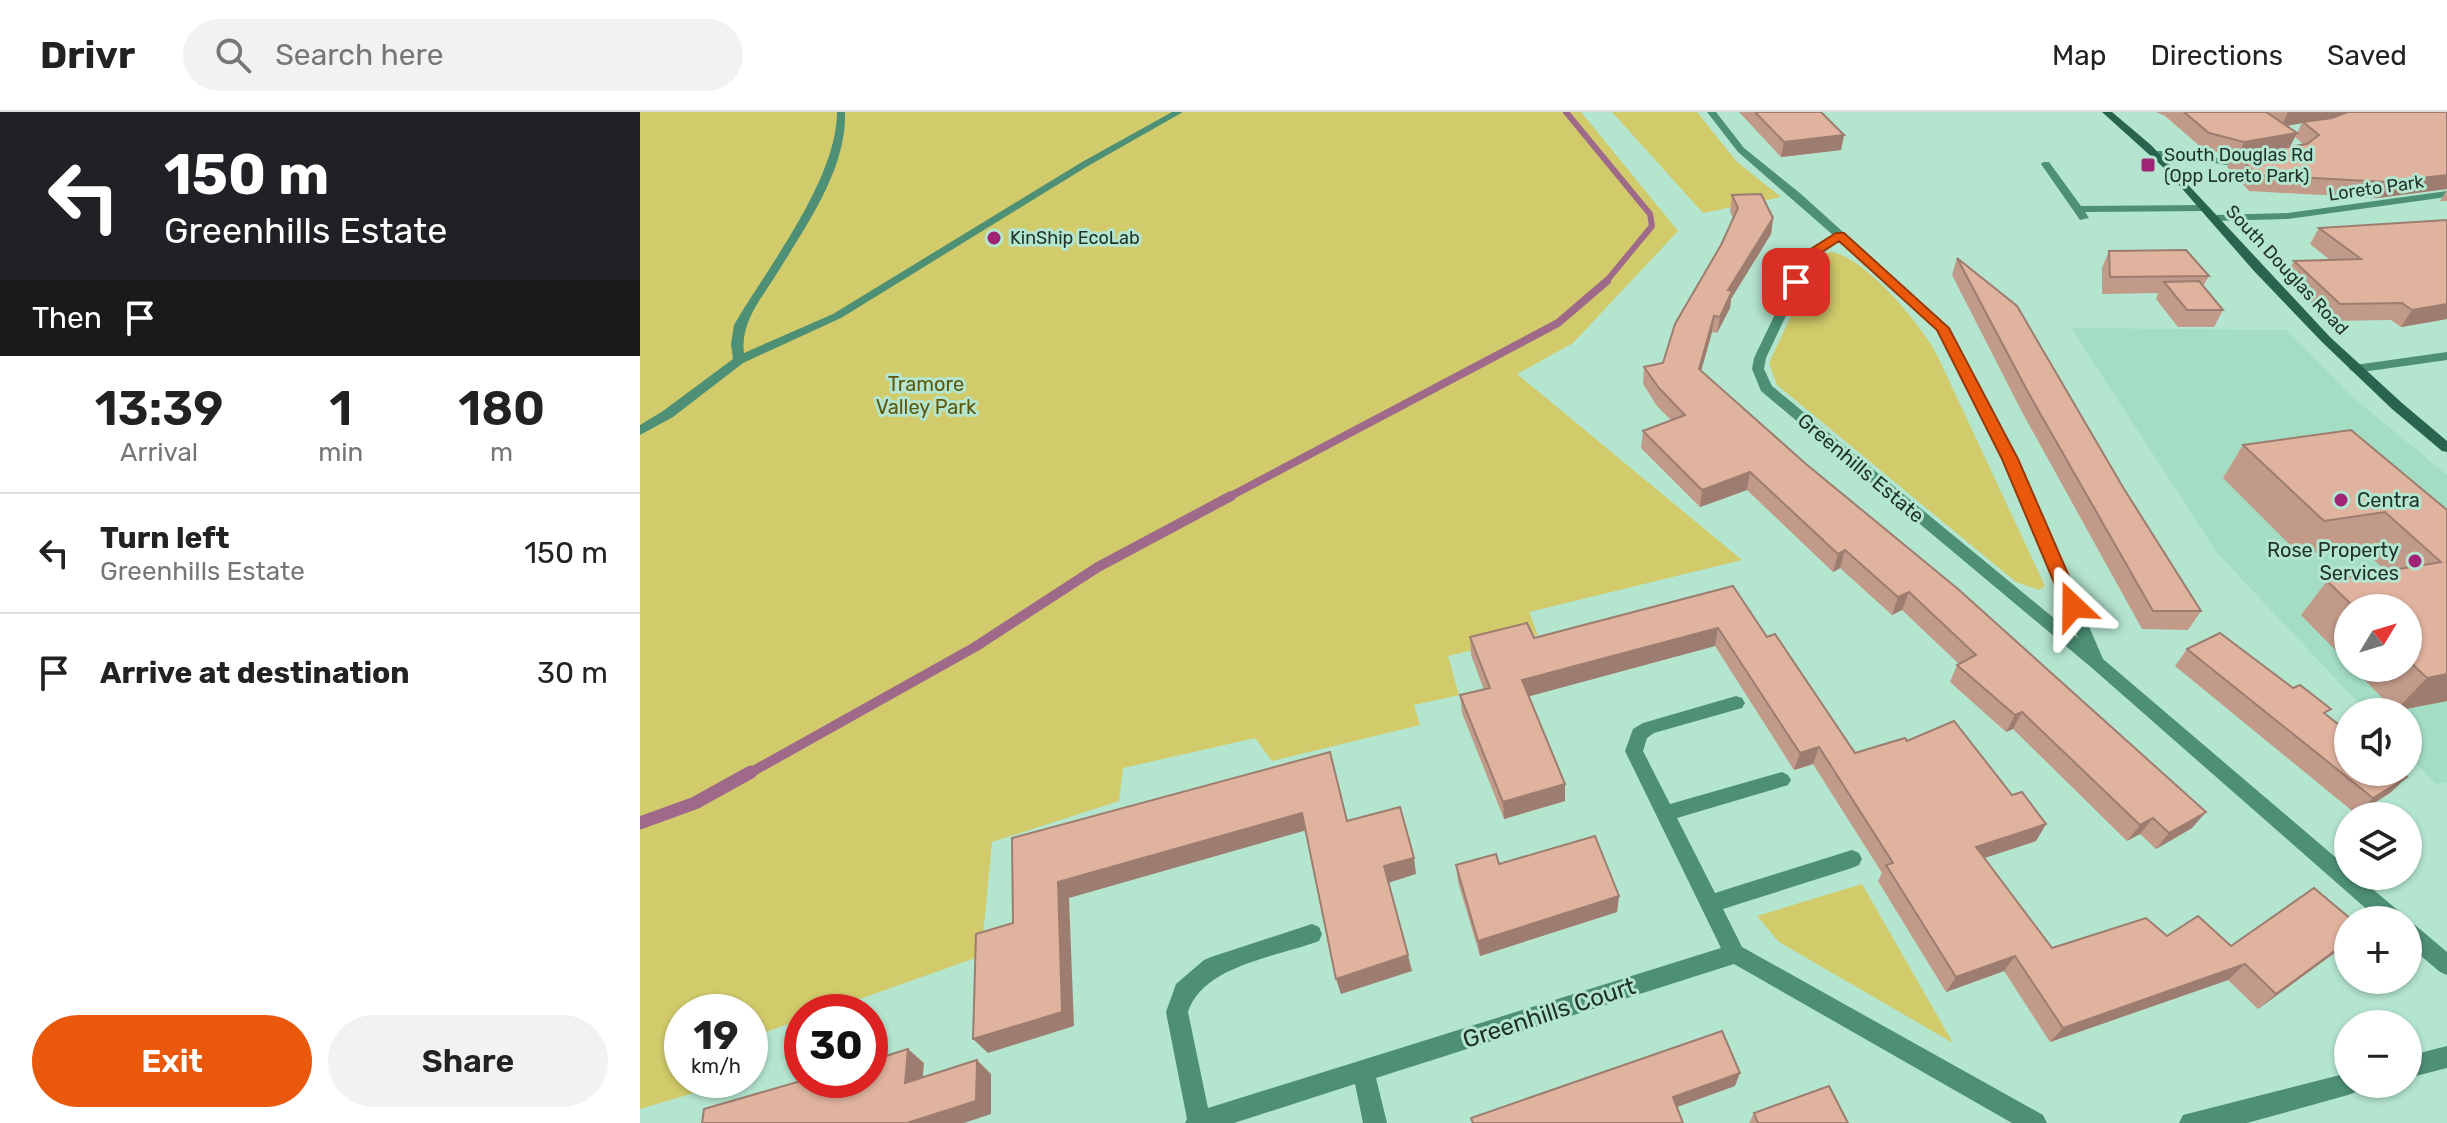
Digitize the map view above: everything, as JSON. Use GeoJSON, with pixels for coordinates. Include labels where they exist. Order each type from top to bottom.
{"type":"FeatureCollection","features":[{"type":"Feature","properties":{"kind":"main road","name":"South Douglas Road"},"geometry":{"type":"LineString","coordinates":[[2106,112],[2154,154],[2355,369],[2395,407],[2447,448]]}},
{"type":"Feature","properties":{"kind":"street"},"geometry":{"type":"LineString","coordinates":[[739,360],[737,344],[740,325],[821,186],[842,126],[841,112]]}},
{"type":"Feature","properties":{"kind":"street"},"geometry":{"type":"LineString","coordinates":[[640,431],[668,414],[739,360],[837,316],[1085,164],[1179,112]]}},
{"type":"Feature","properties":{"kind":"street","name":"Greenhills Estate"},"geometry":{"type":"LineString","coordinates":[[1711,112],[1741,150],[1797,196],[1942,328],[2010,459],[2098,664]]}},
{"type":"Feature","properties":{"kind":"street"},"geometry":{"type":"LineString","coordinates":[[2154,154],[2187,154],[2221,162],[2267,158]]}},
{"type":"Feature","properties":{"kind":"street"},"geometry":{"type":"LineString","coordinates":[[2046,164],[2081,214],[2205,208]]}},
{"type":"Feature","properties":{"kind":"street","name":"Loreto Park"},"geometry":{"type":"LineString","coordinates":[[2214,218],[2288,216],[2447,194]]}},
{"type":"Feature","properties":{"kind":"street","name":"Greenhills Estate"},"geometry":{"type":"LineString","coordinates":[[1840,235],[1808,256],[1760,358],[1758,369],[1766,388],[2098,664],[2378,906]]}},
{"type":"Feature","properties":{"kind":"street"},"geometry":{"type":"LineString","coordinates":[[2355,369],[2447,356]]}},
{"type":"Feature","properties":{"kind":"street"},"geometry":{"type":"LineString","coordinates":[[1736,703],[1649,728],[1639,734],[1634,751],[1735,954],[2035,1123]]}},
{"type":"Feature","properties":{"kind":"street"},"geometry":{"type":"LineString","coordinates":[[1665,813],[1782,780]]}},
{"type":"Feature","properties":{"kind":"street"},"geometry":{"type":"LineString","coordinates":[[1709,904],[1852,859]]}},
{"type":"Feature","properties":{"kind":"street","name":"Greenhills Court"},"geometry":{"type":"LineString","coordinates":[[1312,934],[1211,967],[1184,991],[1177,1012],[1198,1122],[1735,954]]}},
{"type":"Feature","properties":{"kind":"street"},"geometry":{"type":"LineString","coordinates":[[2422,944],[2447,965]]}},
{"type":"Feature","properties":{"kind":"street"},"geometry":{"type":"LineString","coordinates":[[2422,1063],[2447,1057]]}},
{"type":"Feature","properties":{"kind":"street"},"geometry":{"type":"LineString","coordinates":[[1364,1072],[1375,1123]]}},
{"type":"Feature","properties":{"kind":"street"},"geometry":{"type":"LineString","coordinates":[[2191,1123],[2223,1118],[2334,1088]]}},
{"type":"Feature","properties":{"kind":"shaded area"},"geometry":{"type":"Polygon","coordinates":[[[2071,328],[2287,330],[2349,394],[2447,475],[2447,782],[2436,784],[2422,770],[2422,698],[2354,698],[2339,682],[2422,682],[2422,594],[2334,594],[2334,677],[2218,554],[2071,328]]]}},
{"type":"Feature","properties":{"kind":"green space","name":"Tramore Valley Park"},"geometry":{"type":"Polygon","coordinates":[[[640,112],[1581,112],[1678,231],[1573,343],[1517,374],[1742,560],[1529,612],[1538,635],[1448,656],[1459,695],[1414,705],[1420,725],[1272,761],[1255,738],[1123,768],[1119,801],[992,842],[981,956],[874,994],[784,994],[784,1026],[768,1031],[768,994],[664,994],[664,1098],[677,1098],[640,1109],[640,112]]]}},
{"type":"Feature","properties":{"kind":"green space"},"geometry":{"type":"Polygon","coordinates":[[[1612,112],[1697,112],[1737,162],[1781,197],[1703,213],[1612,112]]]}},
{"type":"Feature","properties":{"kind":"green space"},"geometry":{"type":"Polygon","coordinates":[[[1829,252],[1858,264],[1874,277],[1929,342],[2045,586],[2039,590],[2016,582],[1777,385],[1769,363],[1819,256],[1829,252]]]}},
{"type":"Feature","properties":{"kind":"green space"},"geometry":{"type":"Polygon","coordinates":[[[1862,884],[1953,1043],[1779,942],[1757,916],[1862,884]]]}},
{"type":"Feature","properties":{"kind":"building"},"geometry":{"type":"Polygon","coordinates":[[[1755,112],[1821,112],[1844,135],[1784,142],[1755,112]]]}},
{"type":"Feature","properties":{"kind":"building"},"geometry":{"type":"Polygon","coordinates":[[[2184,112],[2266,112],[2297,133],[2244,142],[2209,133],[2184,112]]]}},
{"type":"Feature","properties":{"kind":"building"},"geometry":{"type":"Polygon","coordinates":[[[2348,112],[2447,112],[2447,175],[2386,182],[2257,175],[2234,152],[2245,154],[2307,144],[2319,135],[2303,122],[2348,112]]]}},
{"type":"Feature","properties":{"kind":"building"},"geometry":{"type":"Polygon","coordinates":[[[1761,194],[1773,218],[1728,290],[1732,291],[1720,317],[1714,316],[1699,369],[1806,464],[1958,589],[2206,812],[2169,833],[2153,818],[2140,825],[2022,712],[2015,715],[1957,665],[1976,655],[1909,592],[1898,597],[1845,550],[1838,554],[1750,472],[1702,490],[1643,431],[1685,415],[1644,367],[1663,363],[1675,324],[1721,245],[1738,208],[1732,195],[1761,194]]]}},
{"type":"Feature","properties":{"kind":"building"},"geometry":{"type":"Polygon","coordinates":[[[2447,220],[2447,304],[2412,310],[2402,303],[2340,304],[2294,261],[2361,259],[2319,228],[2447,220]]]}},
{"type":"Feature","properties":{"kind":"building"},"geometry":{"type":"Polygon","coordinates":[[[2186,250],[2209,276],[2110,277],[2109,251],[2186,250]]]}},
{"type":"Feature","properties":{"kind":"building"},"geometry":{"type":"Polygon","coordinates":[[[1957,258],[2017,306],[2124,489],[2201,611],[2153,611],[2029,394],[1957,258]]]}},
{"type":"Feature","properties":{"kind":"building"},"geometry":{"type":"Polygon","coordinates":[[[2199,281],[2223,310],[2187,310],[2164,282],[2199,281]]]}},
{"type":"Feature","properties":{"kind":"building"},"geometry":{"type":"Polygon","coordinates":[[[2351,430],[2447,510],[2447,674],[2427,678],[2422,673],[2422,594],[2340,594],[2327,581],[2441,562],[2385,512],[2324,521],[2243,445],[2351,430]]]}},
{"type":"Feature","properties":{"kind":"building"},"geometry":{"type":"Polygon","coordinates":[[[1733,586],[1767,637],[1775,634],[1855,753],[1905,738],[1907,741],[1954,721],[2012,795],[2022,792],[2046,824],[1976,847],[2052,948],[2146,918],[2167,936],[2198,916],[2231,946],[2314,888],[2335,906],[2334,951],[2276,994],[2245,964],[2063,1028],[2015,956],[1956,977],[1886,865],[1893,863],[1819,747],[1800,753],[1718,628],[1522,680],[1565,784],[1503,802],[1460,695],[1490,688],[1470,637],[1527,623],[1534,638],[1733,586]]]}},
{"type":"Feature","properties":{"kind":"building"},"geometry":{"type":"Polygon","coordinates":[[[2220,633],[2293,688],[2300,685],[2331,709],[2324,713],[2334,721],[2334,767],[2187,649],[2220,633]]]}},
{"type":"Feature","properties":{"kind":"building"},"geometry":{"type":"Polygon","coordinates":[[[1330,752],[1347,821],[1400,807],[1414,858],[1384,866],[1408,955],[1336,979],[1302,813],[1058,882],[1062,1012],[973,1039],[976,934],[1013,923],[1012,838],[1330,752]]]}},
{"type":"Feature","properties":{"kind":"building"},"geometry":{"type":"Polygon","coordinates":[[[2358,786],[2392,786],[2373,798],[2358,786]]]}},
{"type":"Feature","properties":{"kind":"building"},"geometry":{"type":"Polygon","coordinates":[[[1595,836],[1619,896],[1478,941],[1456,865],[1496,854],[1499,864],[1595,836]]]}},
{"type":"Feature","properties":{"kind":"building"},"geometry":{"type":"Polygon","coordinates":[[[1722,1031],[1740,1073],[1673,1097],[1683,1123],[1473,1123],[1471,1118],[1722,1031]]]}},
{"type":"Feature","properties":{"kind":"building"},"geometry":{"type":"Polygon","coordinates":[[[908,1049],[905,1083],[977,1060],[976,1101],[907,1123],[702,1123],[704,1109],[742,1098],[768,1098],[768,1090],[784,1086],[784,1098],[888,1098],[888,1055],[908,1049]]]}},
{"type":"Feature","properties":{"kind":"building"},"geometry":{"type":"Polygon","coordinates":[[[1829,1086],[1848,1123],[1758,1123],[1754,1113],[1829,1086]]]}},
{"type":"Feature","properties":{"kind":"waterway"},"geometry":{"type":"LineString","coordinates":[[1566,112],[1650,214],[1652,226],[1606,282]]}},
{"type":"Feature","properties":{"kind":"waterway"},"geometry":{"type":"LineString","coordinates":[[1227,498],[1558,323],[1606,282]]}},
{"type":"Feature","properties":{"kind":"waterway"},"geometry":{"type":"LineString","coordinates":[[748,774],[975,647],[1098,567],[1231,496]]}},
{"type":"Feature","properties":{"kind":"waterway"},"geometry":{"type":"LineString","coordinates":[[640,823],[695,803],[751,772]]}},
{"type":"Feature","properties":{"kind":"place","name":"South Douglas Rd (Opp Loreto Park)"},"geometry":{"type":"Point","coordinates":[2148,165]}},
{"type":"Feature","properties":{"kind":"place","name":"KinShip EcoLab"},"geometry":{"type":"Point","coordinates":[994,238]}},
{"type":"Feature","properties":{"kind":"place","name":"Centra"},"geometry":{"type":"Point","coordinates":[2341,500]}},
{"type":"Feature","properties":{"kind":"place","name":"Rose Property Services"},"geometry":{"type":"Point","coordinates":[2415,561]}},
{"type":"Feature","properties":{"kind":"route"},"geometry":{"type":"LineString","coordinates":[[1796,282],[1808,256],[1840,235],[1942,328],[2010,459],[2073,606]]}}]}
